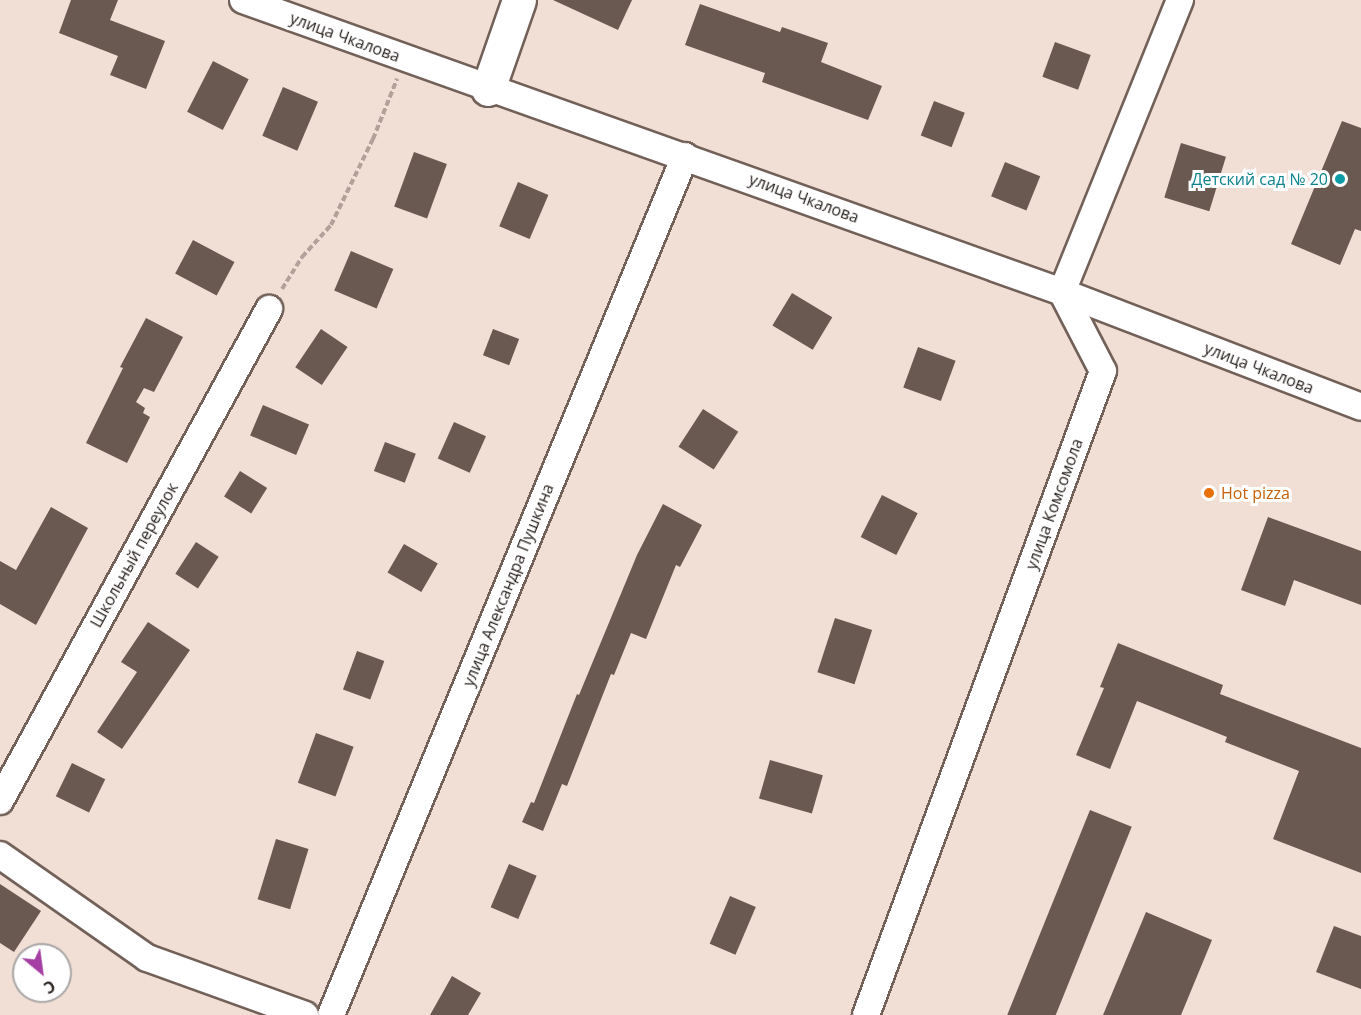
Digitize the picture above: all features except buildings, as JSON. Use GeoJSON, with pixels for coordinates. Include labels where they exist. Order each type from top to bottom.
{"type":"FeatureCollection","features":[{"type":"Feature","properties":{"kind":"street","name":"улица Чкалова"},"geometry":{"type":"LineString","coordinates":[[243,0],[1062,292],[1361,407]]}},
{"type":"Feature","properties":{"kind":"street"},"geometry":{"type":"LineString","coordinates":[[488,89],[519,0]]}},
{"type":"Feature","properties":{"kind":"street"},"geometry":{"type":"LineString","coordinates":[[1062,292],[1180,0]]}},
{"type":"Feature","properties":{"kind":"street","name":"улица Александра Пушкина"},"geometry":{"type":"LineString","coordinates":[[331,1015],[685,156]]}},
{"type":"Feature","properties":{"kind":"street","name":"улица Комсомола"},"geometry":{"type":"LineString","coordinates":[[866,1015],[1103,371],[1062,292]]}},
{"type":"Feature","properties":{"kind":"street","name":"Школьный переулок"},"geometry":{"type":"LineString","coordinates":[[0,801],[269,309]]}},
{"type":"Feature","properties":{"kind":"street"},"geometry":{"type":"LineString","coordinates":[[0,855],[147,958],[304,1015]]}},
{"type":"Feature","properties":{"kind":"path"},"geometry":{"type":"LineString","coordinates":[[269,309],[302,257],[331,225],[374,139],[405,59]]}},
{"type":"Feature","properties":{"kind":"place","name":"Детский сад № 20"},"geometry":{"type":"Point","coordinates":[1340,179]}},
{"type":"Feature","properties":{"kind":"place","name":"Hot pizza"},"geometry":{"type":"Point","coordinates":[1209,493]}}]}
